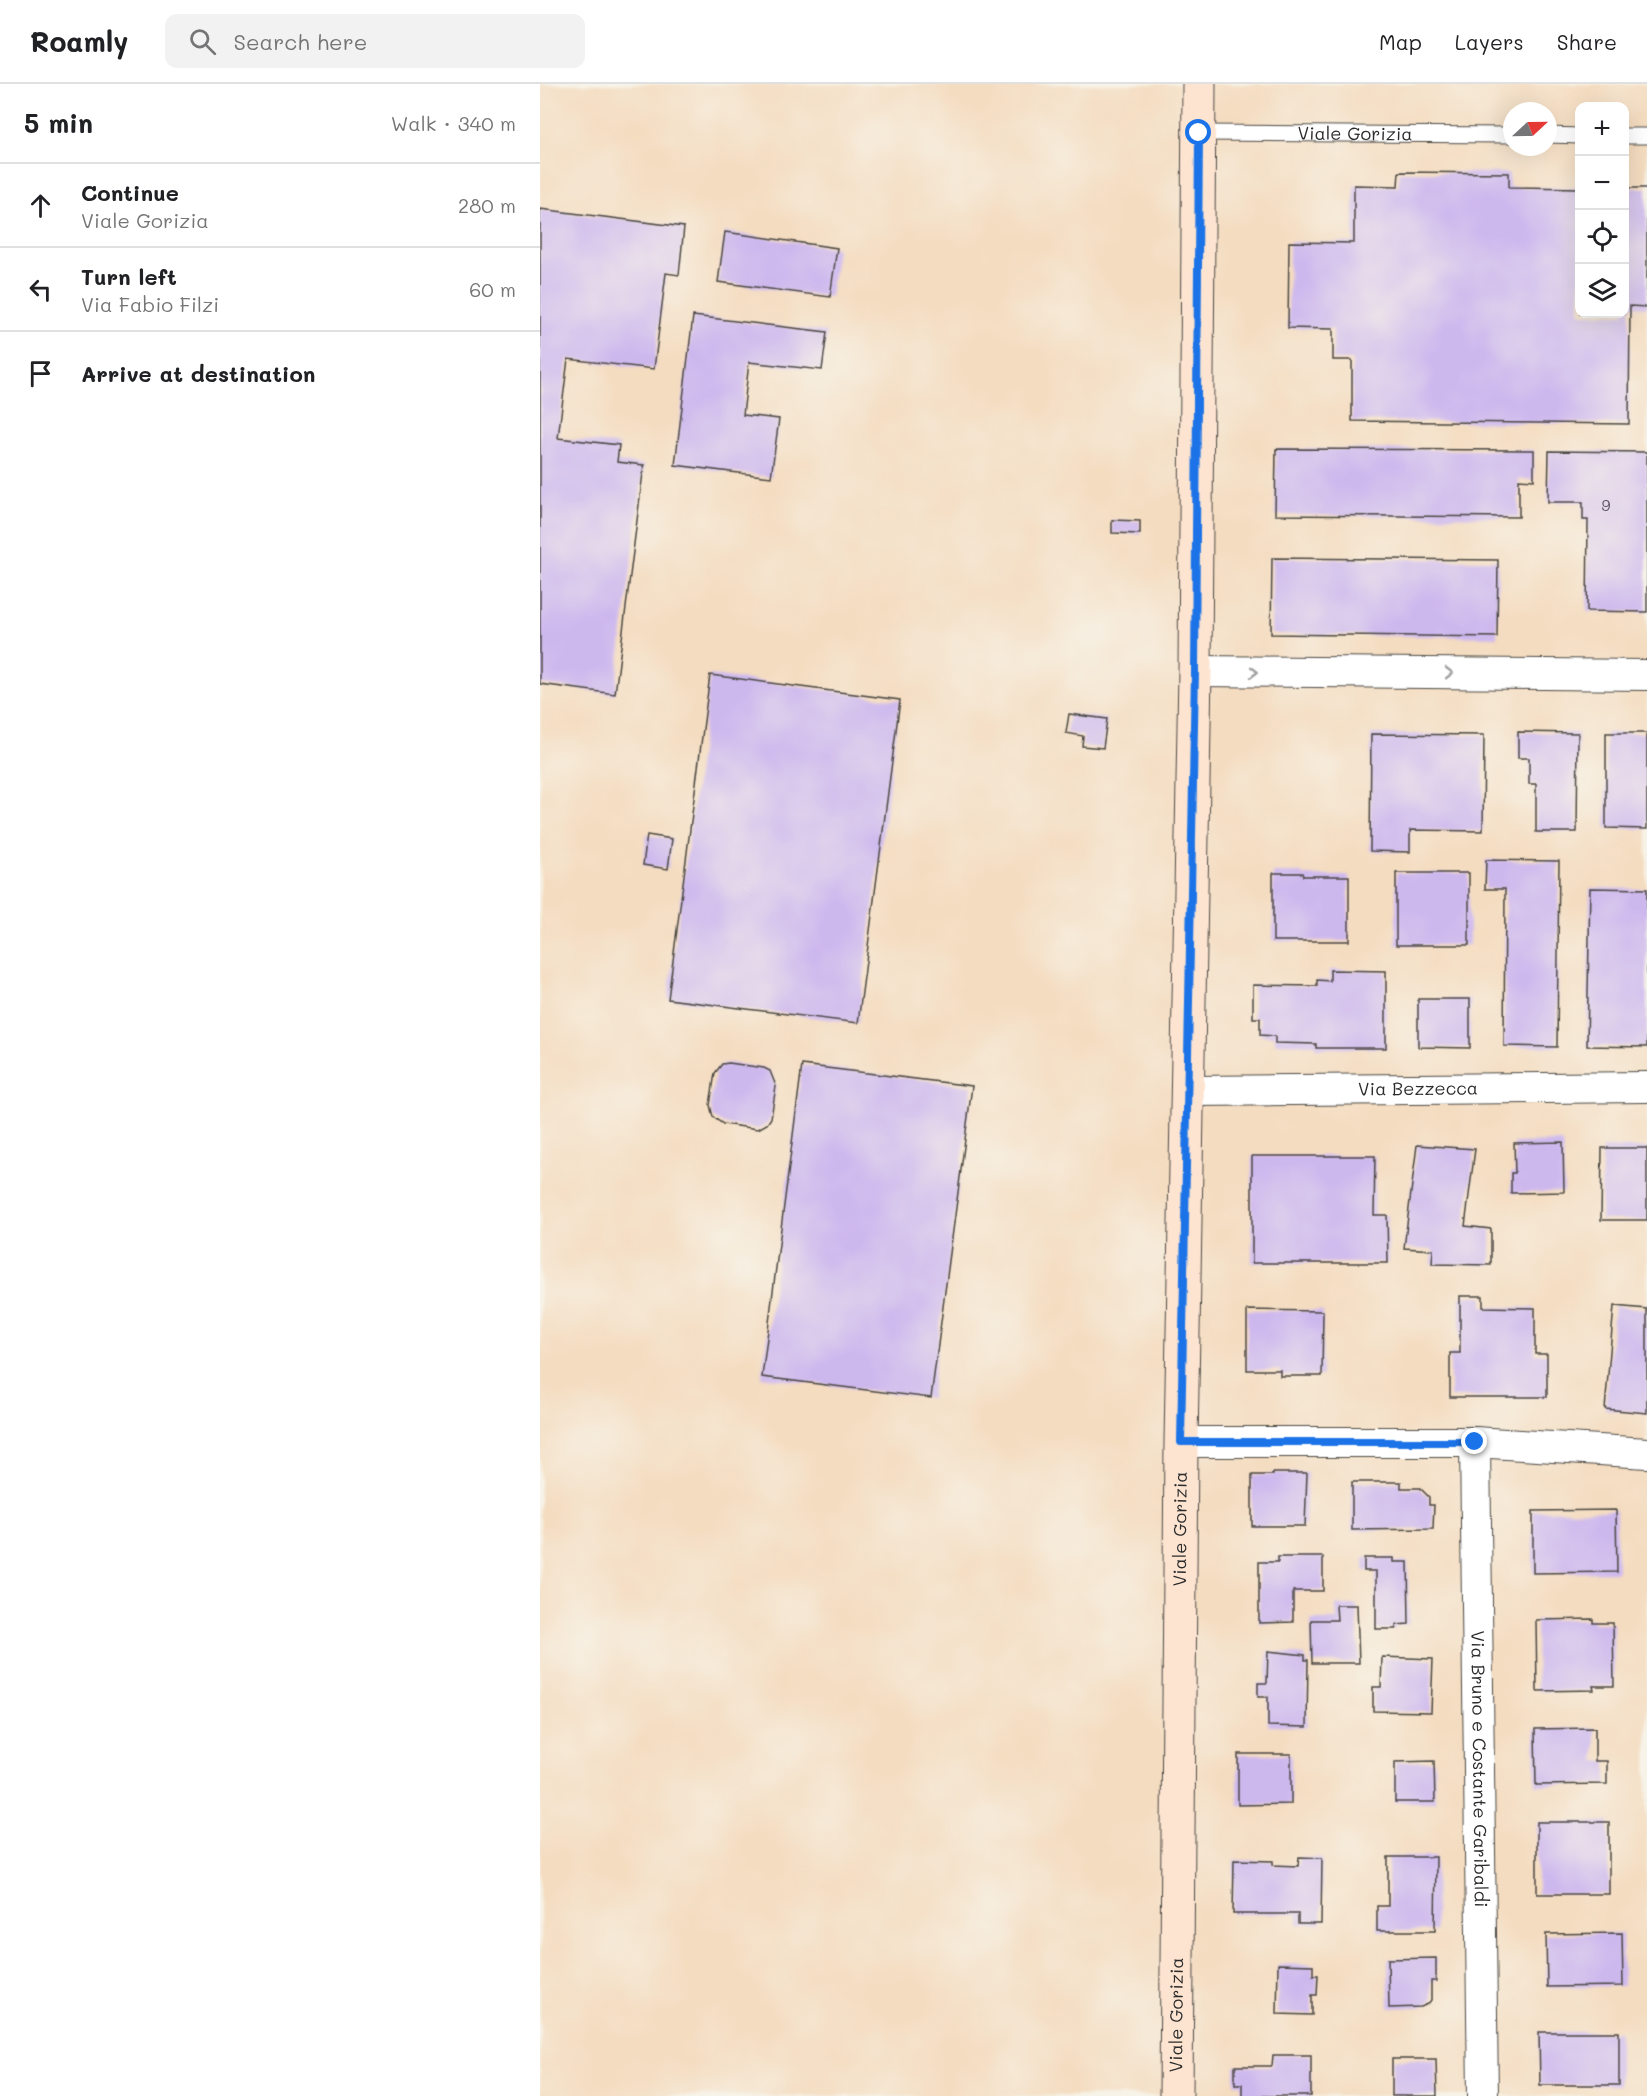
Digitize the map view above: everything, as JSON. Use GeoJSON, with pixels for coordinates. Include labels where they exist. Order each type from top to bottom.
{"type":"FeatureCollection","features":[{"type":"Feature","properties":{"kind":"street","name":"Viale Gorizia"},"geometry":{"type":"LineString","coordinates":[[1176,2096],[1181,1442],[1195,671],[1199,84]]}},
{"type":"Feature","properties":{"kind":"street"},"geometry":{"type":"LineString","coordinates":[[1195,671],[1647,675]]}},
{"type":"Feature","properties":{"kind":"street","name":"Via Bezzecca"},"geometry":{"type":"LineString","coordinates":[[1188,1091],[1647,1086]]}},
{"type":"Feature","properties":{"kind":"street"},"geometry":{"type":"LineString","coordinates":[[1181,1442],[1475,1442],[1647,1453]]}},
{"type":"Feature","properties":{"kind":"street","name":"Via Bruno e Costante Garibaldi"},"geometry":{"type":"LineString","coordinates":[[1475,1442],[1483,2096]]}},
{"type":"Feature","properties":{"kind":"lane","name":"Viale Gorizia"},"geometry":{"type":"LineString","coordinates":[[1199,133],[1503,135]]}},
{"type":"Feature","properties":{"kind":"lane"},"geometry":{"type":"LineString","coordinates":[[1557,135],[1575,136]]}},
{"type":"Feature","properties":{"kind":"lane"},"geometry":{"type":"LineString","coordinates":[[1629,136],[1647,136]]}},
{"type":"Feature","properties":{"kind":"building"},"geometry":{"type":"Polygon","coordinates":[[[1399,172],[1509,173],[1509,187],[1575,188],[1575,318],[1629,318],[1629,188],[1647,188],[1647,307],[1630,306],[1629,424],[1352,421],[1352,360],[1333,360],[1333,329],[1288,328],[1289,242],[1354,243],[1354,185],[1398,186],[1399,172]]]}},
{"type":"Feature","properties":{"kind":"building"},"geometry":{"type":"Polygon","coordinates":[[[540,209],[684,227],[679,275],[666,273],[654,369],[568,359],[558,438],[619,445],[617,462],[644,465],[615,694],[540,684],[540,209]]]}},
{"type":"Feature","properties":{"kind":"building"},"geometry":{"type":"Polygon","coordinates":[[[725,232],[837,248],[830,297],[718,282],[725,232]]]}},
{"type":"Feature","properties":{"kind":"building"},"geometry":{"type":"Polygon","coordinates":[[[693,316],[827,332],[822,370],[749,362],[743,415],[779,419],[771,477],[675,465],[693,316]]]}},
{"type":"Feature","properties":{"kind":"building"},"geometry":{"type":"Polygon","coordinates":[[[1276,449],[1534,450],[1534,480],[1519,479],[1519,517],[1275,515],[1276,449]]]}},
{"type":"Feature","properties":{"kind":"building"},"geometry":{"type":"Polygon","coordinates":[[[1549,451],[1647,452],[1647,612],[1587,611],[1588,520],[1583,520],[1583,502],[1548,502],[1549,451]]]}},
{"type":"Feature","properties":{"kind":"building"},"geometry":{"type":"Polygon","coordinates":[[[1112,520],[1140,521],[1140,534],[1112,533],[1112,520]]]}},
{"type":"Feature","properties":{"kind":"building"},"geometry":{"type":"Polygon","coordinates":[[[1272,558],[1498,560],[1497,637],[1271,634],[1272,558]]]}},
{"type":"Feature","properties":{"kind":"building"},"geometry":{"type":"Polygon","coordinates":[[[710,675],[900,700],[858,1023],[668,999],[710,675]]]}},
{"type":"Feature","properties":{"kind":"building"},"geometry":{"type":"Polygon","coordinates":[[[1069,714],[1107,719],[1103,748],[1082,746],[1083,736],[1066,733],[1069,714]]]}},
{"type":"Feature","properties":{"kind":"building"},"geometry":{"type":"Polygon","coordinates":[[[1518,732],[1578,733],[1577,832],[1536,832],[1536,784],[1529,784],[1529,758],[1518,758],[1518,732]]]}},
{"type":"Feature","properties":{"kind":"building"},"geometry":{"type":"Polygon","coordinates":[[[1606,733],[1647,733],[1647,829],[1606,828],[1606,733]]]}},
{"type":"Feature","properties":{"kind":"building"},"geometry":{"type":"Polygon","coordinates":[[[1371,734],[1484,735],[1483,831],[1410,830],[1410,852],[1370,851],[1371,734]]]}},
{"type":"Feature","properties":{"kind":"building"},"geometry":{"type":"Polygon","coordinates":[[[647,835],[672,839],[668,869],[643,865],[647,835]]]}},
{"type":"Feature","properties":{"kind":"building"},"geometry":{"type":"Polygon","coordinates":[[[1486,860],[1559,861],[1557,1047],[1504,1046],[1505,889],[1485,889],[1486,860]]]}},
{"type":"Feature","properties":{"kind":"building"},"geometry":{"type":"Polygon","coordinates":[[[1273,873],[1302,873],[1303,876],[1349,876],[1349,941],[1273,941],[1273,873]]]}},
{"type":"Feature","properties":{"kind":"building"},"geometry":{"type":"Polygon","coordinates":[[[1396,873],[1469,873],[1469,945],[1396,945],[1396,873]]]}},
{"type":"Feature","properties":{"kind":"building"},"geometry":{"type":"Polygon","coordinates":[[[1590,888],[1647,889],[1647,1047],[1587,1046],[1590,888]]]}},
{"type":"Feature","properties":{"kind":"building"},"geometry":{"type":"Polygon","coordinates":[[[1330,970],[1386,971],[1386,1048],[1316,1048],[1316,1044],[1275,1043],[1275,1036],[1260,1035],[1260,1018],[1253,1018],[1253,985],[1317,986],[1317,980],[1330,981],[1330,970]]]}},
{"type":"Feature","properties":{"kind":"building"},"geometry":{"type":"Polygon","coordinates":[[[1418,999],[1470,999],[1470,1048],[1418,1047],[1418,999]]]}},
{"type":"Feature","properties":{"kind":"building"},"geometry":{"type":"Polygon","coordinates":[[[729,1063],[770,1071],[776,1086],[771,1118],[767,1124],[758,1129],[723,1124],[713,1117],[710,1105],[715,1073],[722,1064],[729,1063]]]}},
{"type":"Feature","properties":{"kind":"building"},"geometry":{"type":"Polygon","coordinates":[[[802,1065],[972,1086],[931,1398],[762,1377],[802,1065]]]}},
{"type":"Feature","properties":{"kind":"building"},"geometry":{"type":"Polygon","coordinates":[[[1563,1142],[1564,1192],[1511,1193],[1511,1173],[1515,1173],[1514,1143],[1563,1142]]]}},
{"type":"Feature","properties":{"kind":"building"},"geometry":{"type":"Polygon","coordinates":[[[1417,1145],[1475,1149],[1465,1226],[1491,1229],[1491,1265],[1432,1264],[1433,1250],[1404,1248],[1417,1145]]]}},
{"type":"Feature","properties":{"kind":"building"},"geometry":{"type":"Polygon","coordinates":[[[1602,1148],[1647,1148],[1647,1220],[1601,1220],[1602,1148]]]}},
{"type":"Feature","properties":{"kind":"building"},"geometry":{"type":"Polygon","coordinates":[[[1252,1156],[1375,1156],[1374,1215],[1387,1215],[1388,1263],[1252,1263],[1252,1156]]]}},
{"type":"Feature","properties":{"kind":"building"},"geometry":{"type":"Polygon","coordinates":[[[1460,1296],[1483,1296],[1483,1307],[1535,1308],[1535,1354],[1547,1354],[1547,1397],[1450,1397],[1450,1353],[1460,1353],[1460,1296]]]}},
{"type":"Feature","properties":{"kind":"building"},"geometry":{"type":"Polygon","coordinates":[[[1614,1306],[1647,1309],[1647,1413],[1605,1409],[1614,1306]]]}},
{"type":"Feature","properties":{"kind":"building"},"geometry":{"type":"Polygon","coordinates":[[[1247,1310],[1323,1311],[1322,1376],[1280,1376],[1280,1370],[1247,1370],[1247,1310]]]}},
{"type":"Feature","properties":{"kind":"building"},"geometry":{"type":"Polygon","coordinates":[[[1273,1473],[1307,1473],[1305,1526],[1252,1526],[1252,1475],[1273,1475],[1273,1473]]]}},
{"type":"Feature","properties":{"kind":"building"},"geometry":{"type":"Polygon","coordinates":[[[1352,1482],[1401,1482],[1401,1488],[1420,1488],[1429,1497],[1429,1505],[1434,1505],[1433,1529],[1352,1530],[1352,1482]]]}},
{"type":"Feature","properties":{"kind":"building"},"geometry":{"type":"Polygon","coordinates":[[[1616,1510],[1617,1572],[1533,1573],[1533,1511],[1616,1510]]]}},
{"type":"Feature","properties":{"kind":"building"},"geometry":{"type":"Polygon","coordinates":[[[1278,1557],[1323,1557],[1323,1591],[1293,1591],[1293,1622],[1259,1623],[1259,1562],[1278,1562],[1278,1557]]]}},
{"type":"Feature","properties":{"kind":"building"},"geometry":{"type":"Polygon","coordinates":[[[1364,1558],[1394,1558],[1394,1562],[1408,1562],[1409,1624],[1396,1625],[1396,1629],[1376,1629],[1376,1571],[1364,1571],[1364,1558]]]}},
{"type":"Feature","properties":{"kind":"building"},"geometry":{"type":"Polygon","coordinates":[[[1336,1605],[1357,1605],[1359,1663],[1312,1663],[1311,1620],[1337,1620],[1336,1605]]]}},
{"type":"Feature","properties":{"kind":"building"},"geometry":{"type":"Polygon","coordinates":[[[1593,1619],[1593,1623],[1613,1623],[1614,1686],[1593,1686],[1594,1690],[1537,1691],[1536,1620],[1593,1619]]]}},
{"type":"Feature","properties":{"kind":"building"},"geometry":{"type":"Polygon","coordinates":[[[1268,1651],[1305,1655],[1305,1660],[1308,1660],[1307,1727],[1268,1726],[1268,1697],[1258,1697],[1258,1683],[1267,1683],[1268,1651]]]}},
{"type":"Feature","properties":{"kind":"building"},"geometry":{"type":"Polygon","coordinates":[[[1382,1657],[1433,1659],[1431,1712],[1373,1711],[1373,1687],[1381,1687],[1382,1657]]]}},
{"type":"Feature","properties":{"kind":"building"},"geometry":{"type":"Polygon","coordinates":[[[1595,1728],[1595,1761],[1607,1761],[1607,1784],[1536,1785],[1535,1729],[1595,1728]]]}},
{"type":"Feature","properties":{"kind":"building"},"geometry":{"type":"Polygon","coordinates":[[[1238,1754],[1291,1754],[1291,1804],[1238,1805],[1238,1754]]]}},
{"type":"Feature","properties":{"kind":"building"},"geometry":{"type":"Polygon","coordinates":[[[1434,1761],[1435,1802],[1395,1802],[1395,1762],[1434,1761]]]}},
{"type":"Feature","properties":{"kind":"building"},"geometry":{"type":"Polygon","coordinates":[[[1537,1822],[1609,1822],[1609,1894],[1537,1894],[1537,1822]]]}},
{"type":"Feature","properties":{"kind":"building"},"geometry":{"type":"Polygon","coordinates":[[[1299,1857],[1322,1858],[1321,1924],[1298,1924],[1298,1914],[1233,1914],[1234,1860],[1273,1861],[1273,1865],[1298,1866],[1299,1857]]]}},
{"type":"Feature","properties":{"kind":"building"},"geometry":{"type":"Polygon","coordinates":[[[1388,1857],[1436,1857],[1435,1931],[1377,1931],[1377,1906],[1388,1906],[1388,1857]]]}},
{"type":"Feature","properties":{"kind":"building"},"geometry":{"type":"Polygon","coordinates":[[[1622,1933],[1623,1986],[1547,1987],[1546,1934],[1622,1933]]]}},
{"type":"Feature","properties":{"kind":"building"},"geometry":{"type":"Polygon","coordinates":[[[1436,1958],[1436,1981],[1431,1981],[1431,2000],[1428,2004],[1421,2007],[1389,2008],[1388,1959],[1436,1958]]]}},
{"type":"Feature","properties":{"kind":"building"},"geometry":{"type":"Polygon","coordinates":[[[1278,1964],[1313,1965],[1313,1975],[1318,1975],[1317,1995],[1312,1995],[1312,2015],[1277,2014],[1278,1964]]]}},
{"type":"Feature","properties":{"kind":"building"},"geometry":{"type":"Polygon","coordinates":[[[1539,2032],[1619,2032],[1619,2085],[1540,2085],[1539,2032]]]}},
{"type":"Feature","properties":{"kind":"building"},"geometry":{"type":"Polygon","coordinates":[[[1273,2055],[1311,2055],[1311,2096],[1242,2096],[1242,2084],[1235,2084],[1235,2066],[1272,2066],[1273,2055]]]}},
{"type":"Feature","properties":{"kind":"building"},"geometry":{"type":"Polygon","coordinates":[[[1392,2059],[1436,2059],[1437,2096],[1392,2096],[1392,2059]]]}},
{"type":"Feature","properties":{"kind":"route"},"geometry":{"type":"LineString","coordinates":[[1199,133],[1195,671],[1181,1442],[1475,1442]]}}]}
